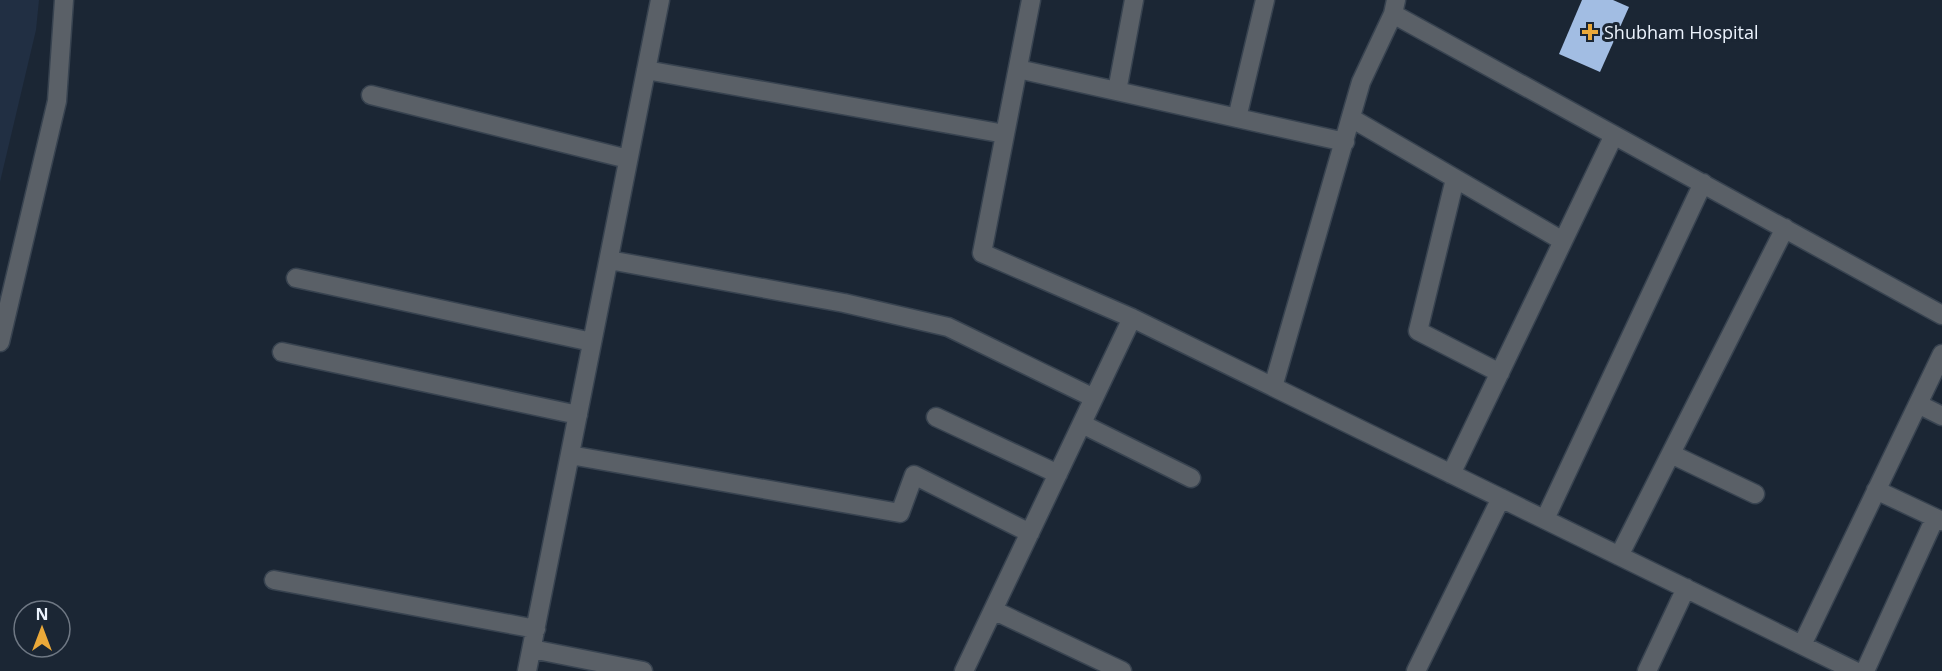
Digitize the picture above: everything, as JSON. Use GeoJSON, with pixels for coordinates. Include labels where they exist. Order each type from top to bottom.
{"type":"FeatureCollection","features":[{"type":"Feature","properties":{"kind":"street"},"geometry":{"type":"LineString","coordinates":[[0,342],[57,101],[64,0]]}},
{"type":"Feature","properties":{"kind":"street"},"geometry":{"type":"LineString","coordinates":[[527,671],[660,0]]}},
{"type":"Feature","properties":{"kind":"street"},"geometry":{"type":"LineString","coordinates":[[1032,0],[982,253],[1132,318],[1855,671]]}},
{"type":"Feature","properties":{"kind":"street"},"geometry":{"type":"LineString","coordinates":[[1117,91],[1134,0]]}},
{"type":"Feature","properties":{"kind":"street"},"geometry":{"type":"LineString","coordinates":[[1237,118],[1265,0]]}},
{"type":"Feature","properties":{"kind":"street"},"geometry":{"type":"LineString","coordinates":[[1273,387],[1362,82],[1395,7],[1614,135],[1942,315]]}},
{"type":"Feature","properties":{"kind":"street"},"geometry":{"type":"LineString","coordinates":[[1018,69],[1344,142]]}},
{"type":"Feature","properties":{"kind":"street"},"geometry":{"type":"LineString","coordinates":[[646,70],[1005,134]]}},
{"type":"Feature","properties":{"kind":"street"},"geometry":{"type":"LineString","coordinates":[[371,95],[628,159]]}},
{"type":"Feature","properties":{"kind":"street"},"geometry":{"type":"LineString","coordinates":[[1351,118],[1563,241]]}},
{"type":"Feature","properties":{"kind":"street"},"geometry":{"type":"LineString","coordinates":[[1451,474],[1614,135]]}},
{"type":"Feature","properties":{"kind":"street"},"geometry":{"type":"LineString","coordinates":[[1455,179],[1418,331],[1500,373]]}},
{"type":"Feature","properties":{"kind":"street"},"geometry":{"type":"LineString","coordinates":[[1545,519],[1703,183]]}},
{"type":"Feature","properties":{"kind":"street"},"geometry":{"type":"LineString","coordinates":[[1619,556],[1785,228]]}},
{"type":"Feature","properties":{"kind":"street"},"geometry":{"type":"LineString","coordinates":[[609,260],[844,303],[948,327],[1094,398]]}},
{"type":"Feature","properties":{"kind":"street"},"geometry":{"type":"LineString","coordinates":[[296,278],[592,342]]}},
{"type":"Feature","properties":{"kind":"street"},"geometry":{"type":"LineString","coordinates":[[964,671],[1132,318]]}},
{"type":"Feature","properties":{"kind":"street"},"geometry":{"type":"LineString","coordinates":[[282,352],[578,415]]}},
{"type":"Feature","properties":{"kind":"street"},"geometry":{"type":"LineString","coordinates":[[1802,645],[1942,354]]}},
{"type":"Feature","properties":{"kind":"street"},"geometry":{"type":"LineString","coordinates":[[1918,404],[1942,416]]}},
{"type":"Feature","properties":{"kind":"street"},"geometry":{"type":"LineString","coordinates":[[936,417],[1058,474]]}},
{"type":"Feature","properties":{"kind":"street"},"geometry":{"type":"LineString","coordinates":[[1082,424],[1191,478]]}},
{"type":"Feature","properties":{"kind":"street"},"geometry":{"type":"LineString","coordinates":[[1671,454],[1755,494]]}},
{"type":"Feature","properties":{"kind":"street"},"geometry":{"type":"LineString","coordinates":[[570,455],[900,513],[914,475],[1030,533]]}},
{"type":"Feature","properties":{"kind":"street"},"geometry":{"type":"LineString","coordinates":[[1865,671],[1939,519],[1876,490]]}},
{"type":"Feature","properties":{"kind":"street"},"geometry":{"type":"LineString","coordinates":[[1416,671],[1502,498]]}},
{"type":"Feature","properties":{"kind":"street"},"geometry":{"type":"LineString","coordinates":[[274,580],[536,629]]}},
{"type":"Feature","properties":{"kind":"street"},"geometry":{"type":"LineString","coordinates":[[1647,671],[1686,588]]}},
{"type":"Feature","properties":{"kind":"street"},"geometry":{"type":"LineString","coordinates":[[993,610],[1122,671]]}},
{"type":"Feature","properties":{"kind":"street"},"geometry":{"type":"LineString","coordinates":[[532,649],[643,671]]}},
{"type":"Feature","properties":{"kind":"shaded area"},"geometry":{"type":"Polygon","coordinates":[[[0,0],[39,0],[36,30],[0,182],[0,0]]]}},
{"type":"Feature","properties":{"kind":"building"},"geometry":{"type":"Polygon","coordinates":[[[1582,0],[1613,0],[1629,7],[1600,72],[1559,54],[1582,0]]]}},
{"type":"Feature","properties":{"kind":"place","name":"Shubham Hospital"},"geometry":{"type":"Point","coordinates":[1590,32]}}]}
